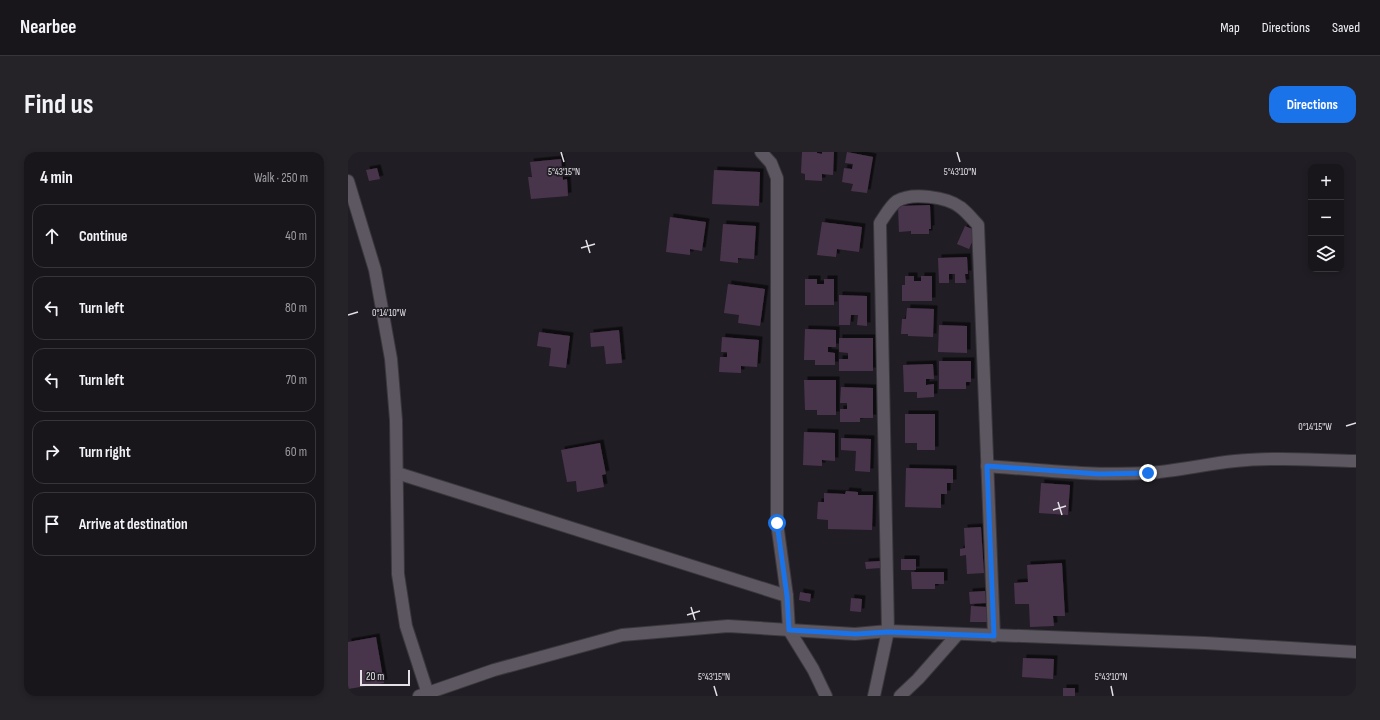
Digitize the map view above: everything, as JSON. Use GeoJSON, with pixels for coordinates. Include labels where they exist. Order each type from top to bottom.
{"type":"FeatureCollection","features":[{"type":"Feature","properties":{"kind":"street"},"geometry":{"type":"LineString","coordinates":[[761,152],[771,163],[777,178],[777,523],[787,596],[789,630],[813,669],[826,696]]}},
{"type":"Feature","properties":{"kind":"street"},"geometry":{"type":"LineString","coordinates":[[348,181],[375,270],[391,359],[396,420],[398,574],[406,626],[424,695],[494,670],[622,635],[728,626],[856,634],[888,632],[1205,643],[1356,652]]}},
{"type":"Feature","properties":{"kind":"street"},"geometry":{"type":"LineString","coordinates":[[874,696],[888,632],[880,223],[890,208],[898,201],[916,196],[938,198],[960,206],[978,224],[994,636]]}},
{"type":"Feature","properties":{"kind":"street"},"geometry":{"type":"LineString","coordinates":[[987,466],[1099,474],[1127,474],[1168,471],[1235,461],[1292,459],[1356,461]]}},
{"type":"Feature","properties":{"kind":"street"},"geometry":{"type":"LineString","coordinates":[[397,473],[787,596]]}},
{"type":"Feature","properties":{"kind":"street"},"geometry":{"type":"LineString","coordinates":[[900,696],[918,679],[957,635]]}},
{"type":"Feature","properties":{"kind":"building"},"geometry":{"type":"Polygon","coordinates":[[[802,152],[817,152],[822,154],[822,152],[834,152],[833,175],[822,174],[822,181],[805,180],[805,174],[801,173],[802,152]]]}},
{"type":"Feature","properties":{"kind":"building"},"geometry":{"type":"Polygon","coordinates":[[[847,152],[873,157],[867,193],[851,191],[853,184],[842,182],[844,168],[852,169],[853,164],[845,163],[847,152]]]}},
{"type":"Feature","properties":{"kind":"building"},"geometry":{"type":"Polygon","coordinates":[[[561,159],[563,180],[567,179],[568,196],[531,199],[528,177],[532,177],[530,162],[561,159]]]}},
{"type":"Feature","properties":{"kind":"building"},"geometry":{"type":"Polygon","coordinates":[[[377,168],[380,179],[369,181],[366,170],[377,168]]]}},
{"type":"Feature","properties":{"kind":"building"},"geometry":{"type":"Polygon","coordinates":[[[714,170],[760,172],[759,206],[712,204],[714,170]]]}},
{"type":"Feature","properties":{"kind":"building"},"geometry":{"type":"Polygon","coordinates":[[[930,205],[931,229],[929,229],[929,234],[911,234],[911,231],[899,232],[898,206],[930,205]]]}},
{"type":"Feature","properties":{"kind":"building"},"geometry":{"type":"Polygon","coordinates":[[[670,217],[706,222],[702,251],[690,249],[690,255],[666,252],[670,217]]]}},
{"type":"Feature","properties":{"kind":"building"},"geometry":{"type":"Polygon","coordinates":[[[822,222],[862,227],[859,252],[837,249],[836,257],[817,255],[822,222]]]}},
{"type":"Feature","properties":{"kind":"building"},"geometry":{"type":"Polygon","coordinates":[[[723,224],[756,226],[754,259],[738,258],[738,263],[720,261],[723,224]]]}},
{"type":"Feature","properties":{"kind":"building"},"geometry":{"type":"Polygon","coordinates":[[[965,226],[977,231],[969,249],[957,244],[965,226]]]}},
{"type":"Feature","properties":{"kind":"building"},"geometry":{"type":"Polygon","coordinates":[[[967,257],[968,274],[965,274],[966,283],[955,283],[955,274],[949,274],[949,283],[939,283],[938,258],[967,257]]]}},
{"type":"Feature","properties":{"kind":"building"},"geometry":{"type":"Polygon","coordinates":[[[905,276],[914,276],[914,281],[921,281],[921,276],[932,276],[932,301],[902,301],[902,285],[905,285],[905,276]]]}},
{"type":"Feature","properties":{"kind":"building"},"geometry":{"type":"Polygon","coordinates":[[[805,279],[817,279],[817,284],[824,284],[824,279],[834,279],[834,305],[805,305],[805,279]]]}},
{"type":"Feature","properties":{"kind":"building"},"geometry":{"type":"Polygon","coordinates":[[[728,284],[765,289],[760,326],[738,323],[739,315],[724,313],[728,284]]]}},
{"type":"Feature","properties":{"kind":"building"},"geometry":{"type":"Polygon","coordinates":[[[839,295],[867,296],[867,326],[857,325],[858,315],[851,315],[850,325],[839,325],[839,295]]]}},
{"type":"Feature","properties":{"kind":"building"},"geometry":{"type":"Polygon","coordinates":[[[907,308],[934,309],[933,337],[908,336],[908,334],[901,334],[902,319],[906,319],[907,308]]]}},
{"type":"Feature","properties":{"kind":"building"},"geometry":{"type":"Polygon","coordinates":[[[939,325],[967,326],[967,353],[938,352],[939,325]]]}},
{"type":"Feature","properties":{"kind":"building"},"geometry":{"type":"Polygon","coordinates":[[[805,329],[836,330],[836,347],[828,347],[828,352],[835,353],[835,365],[815,365],[815,360],[804,360],[805,329]]]}},
{"type":"Feature","properties":{"kind":"building"},"geometry":{"type":"Polygon","coordinates":[[[619,330],[622,363],[606,364],[604,346],[591,347],[590,333],[619,330]]]}},
{"type":"Feature","properties":{"kind":"building"},"geometry":{"type":"Polygon","coordinates":[[[539,332],[570,336],[566,368],[549,366],[551,348],[537,346],[539,332]]]}},
{"type":"Feature","properties":{"kind":"building"},"geometry":{"type":"Polygon","coordinates":[[[722,337],[759,340],[757,367],[741,366],[741,373],[719,372],[720,357],[727,357],[727,352],[721,352],[722,337]]]}},
{"type":"Feature","properties":{"kind":"building"},"geometry":{"type":"Polygon","coordinates":[[[839,338],[873,338],[873,371],[839,371],[839,359],[848,359],[848,353],[839,352],[839,338]]]}},
{"type":"Feature","properties":{"kind":"building"},"geometry":{"type":"Polygon","coordinates":[[[939,361],[971,361],[971,382],[966,382],[966,389],[939,389],[939,361]]]}},
{"type":"Feature","properties":{"kind":"building"},"geometry":{"type":"Polygon","coordinates":[[[933,364],[934,379],[926,379],[926,385],[934,384],[934,397],[917,398],[917,392],[904,392],[903,365],[933,364]]]}},
{"type":"Feature","properties":{"kind":"building"},"geometry":{"type":"Polygon","coordinates":[[[804,380],[836,380],[836,415],[817,415],[817,410],[805,410],[804,380]]]}},
{"type":"Feature","properties":{"kind":"building"},"geometry":{"type":"Polygon","coordinates":[[[841,387],[873,388],[873,418],[860,418],[860,422],[840,422],[840,409],[847,409],[847,403],[840,403],[841,387]]]}},
{"type":"Feature","properties":{"kind":"building"},"geometry":{"type":"Polygon","coordinates":[[[905,414],[935,414],[935,450],[917,450],[917,443],[905,443],[905,414]]]}},
{"type":"Feature","properties":{"kind":"building"},"geometry":{"type":"Polygon","coordinates":[[[804,432],[835,433],[835,461],[822,460],[822,466],[803,465],[804,432]]]}},
{"type":"Feature","properties":{"kind":"building"},"geometry":{"type":"Polygon","coordinates":[[[841,438],[871,439],[870,472],[855,471],[856,451],[841,450],[841,438]]]}},
{"type":"Feature","properties":{"kind":"building"},"geometry":{"type":"Polygon","coordinates":[[[600,443],[606,474],[602,475],[604,487],[577,492],[576,481],[567,482],[561,450],[600,443]]]}},
{"type":"Feature","properties":{"kind":"building"},"geometry":{"type":"Polygon","coordinates":[[[906,468],[953,469],[953,483],[947,483],[947,494],[941,494],[941,508],[905,507],[906,468]]]}},
{"type":"Feature","properties":{"kind":"building"},"geometry":{"type":"Polygon","coordinates":[[[1041,483],[1070,485],[1068,515],[1039,513],[1041,483]]]}},
{"type":"Feature","properties":{"kind":"building"},"geometry":{"type":"Polygon","coordinates":[[[846,491],[858,492],[858,495],[873,495],[872,530],[828,529],[828,520],[817,519],[818,502],[824,502],[824,493],[845,494],[846,491]]]}},
{"type":"Feature","properties":{"kind":"building"},"geometry":{"type":"Polygon","coordinates":[[[981,527],[984,573],[967,574],[966,555],[960,556],[960,549],[965,548],[964,528],[981,527]]]}},
{"type":"Feature","properties":{"kind":"building"},"geometry":{"type":"Polygon","coordinates":[[[901,559],[916,559],[916,570],[901,570],[901,559]]]}},
{"type":"Feature","properties":{"kind":"building"},"geometry":{"type":"Polygon","coordinates":[[[880,561],[881,568],[866,569],[865,562],[880,561]]]}},
{"type":"Feature","properties":{"kind":"building"},"geometry":{"type":"Polygon","coordinates":[[[1062,563],[1065,616],[1053,616],[1054,626],[1030,627],[1029,604],[1015,604],[1014,583],[1028,582],[1027,565],[1062,563]]]}},
{"type":"Feature","properties":{"kind":"building"},"geometry":{"type":"Polygon","coordinates":[[[911,572],[944,572],[944,584],[935,584],[935,589],[912,589],[911,572]]]}},
{"type":"Feature","properties":{"kind":"building"},"geometry":{"type":"Polygon","coordinates":[[[985,591],[986,603],[970,604],[969,592],[985,591]]]}},
{"type":"Feature","properties":{"kind":"building"},"geometry":{"type":"Polygon","coordinates":[[[800,592],[811,594],[810,602],[799,600],[800,592]]]}},
{"type":"Feature","properties":{"kind":"building"},"geometry":{"type":"Polygon","coordinates":[[[851,598],[862,599],[861,612],[850,611],[851,598]]]}},
{"type":"Feature","properties":{"kind":"building"},"geometry":{"type":"Polygon","coordinates":[[[971,606],[987,607],[987,622],[970,622],[971,606]]]}},
{"type":"Feature","properties":{"kind":"building"},"geometry":{"type":"Polygon","coordinates":[[[376,637],[384,683],[348,689],[348,642],[376,637]]]}},
{"type":"Feature","properties":{"kind":"building"},"geometry":{"type":"Polygon","coordinates":[[[1023,658],[1054,659],[1053,679],[1022,677],[1023,658]]]}},
{"type":"Feature","properties":{"kind":"building"},"geometry":{"type":"Polygon","coordinates":[[[1063,688],[1075,688],[1075,696],[1063,696],[1063,688]]]}},
{"type":"Feature","properties":{"kind":"route"},"geometry":{"type":"LineString","coordinates":[[777,523],[787,596],[789,630],[856,634],[888,632],[994,636],[987,466],[1099,474],[1148,473]]}}]}
